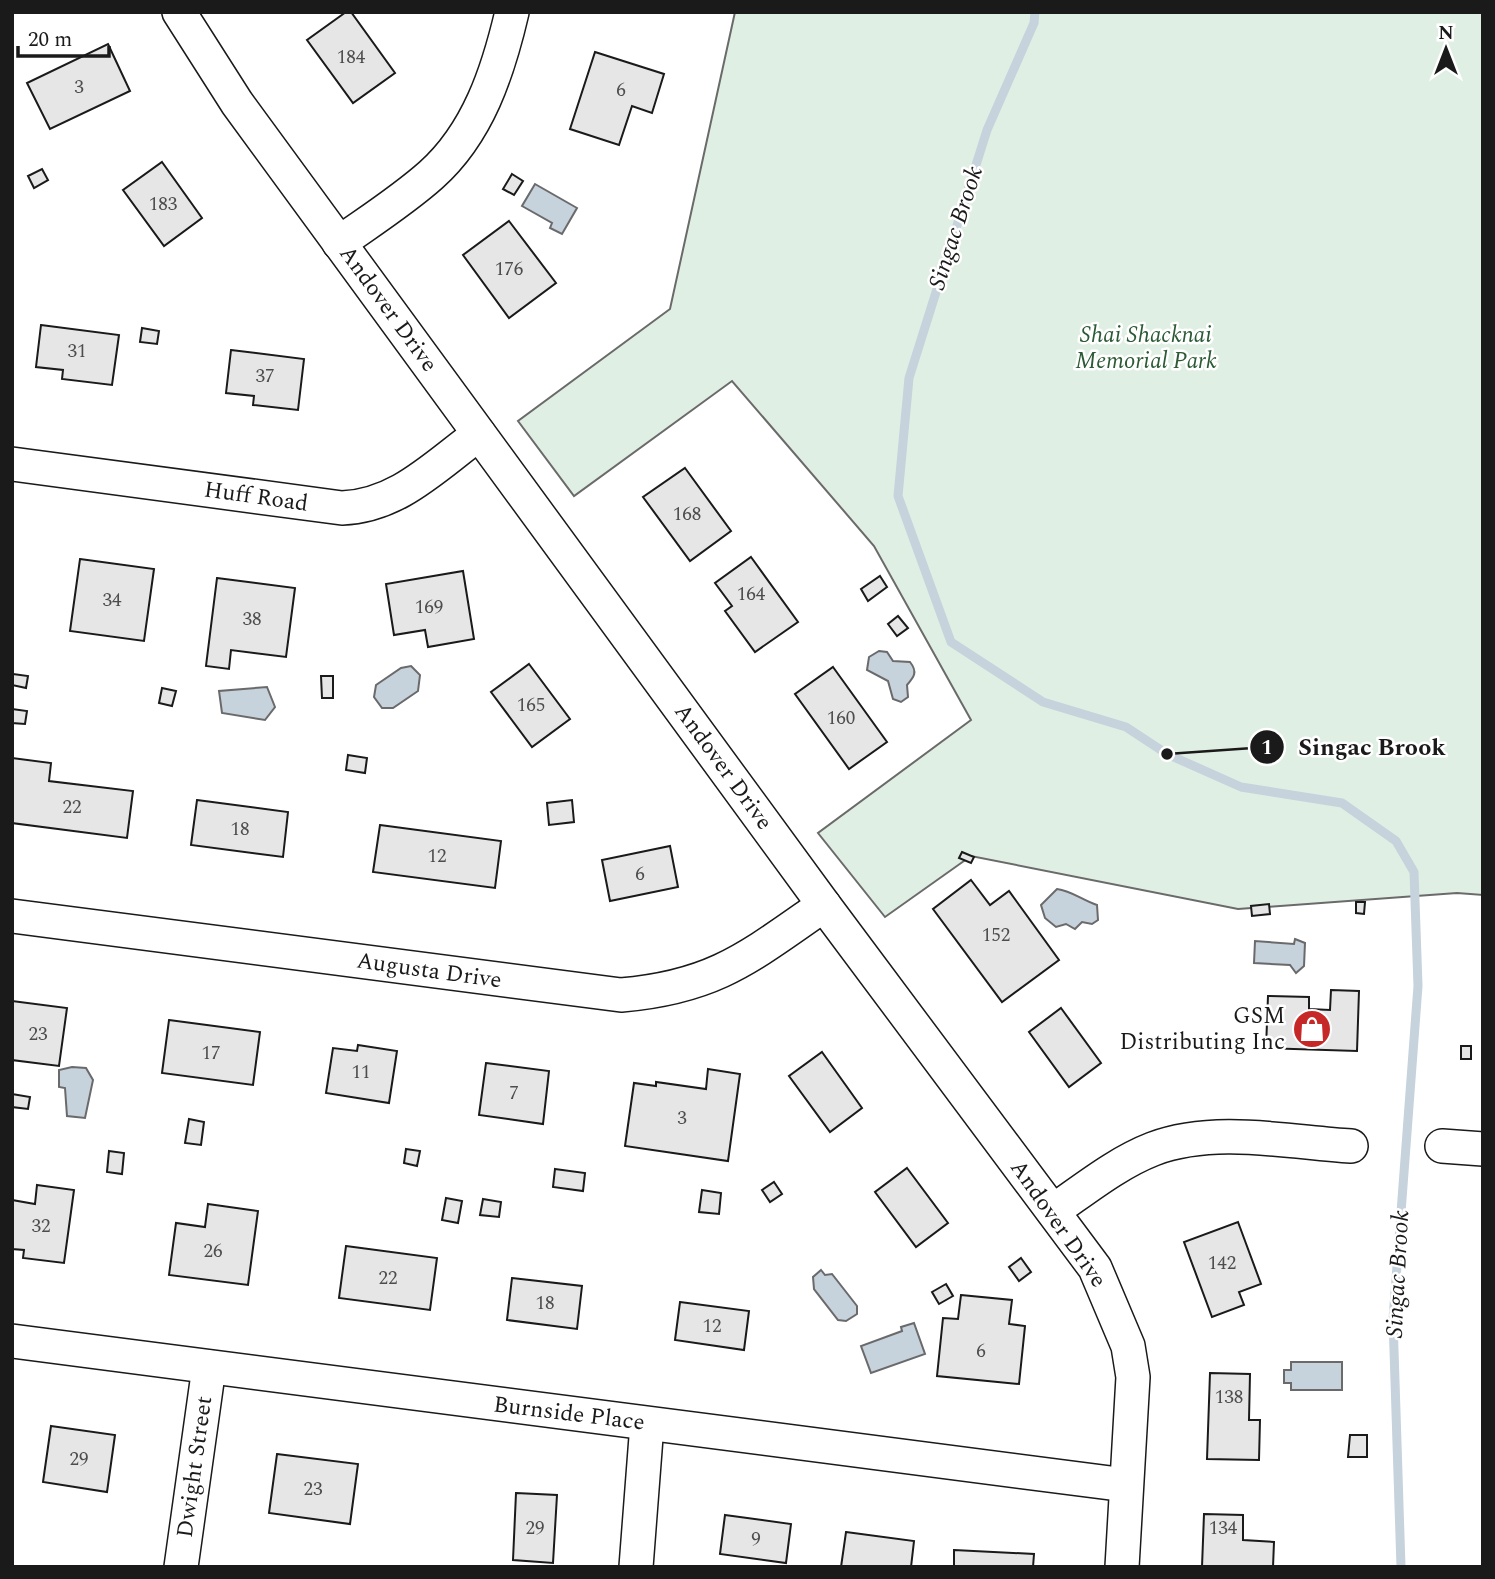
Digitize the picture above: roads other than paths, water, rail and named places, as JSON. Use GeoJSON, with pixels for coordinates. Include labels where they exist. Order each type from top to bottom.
{"type":"FeatureCollection","features":[{"type":"Feature","properties":{"kind":"street","name":"Andover Drive"},"geometry":{"type":"LineString","coordinates":[[179,12],[237,103],[339,243],[824,905],[1095,1268],[1128,1346],[1133,1377],[1122,1567]]}},
{"type":"Feature","properties":{"kind":"street"},"geometry":{"type":"LineString","coordinates":[[339,243],[433,174],[461,141],[484,102],[501,59],[512,12]]}},
{"type":"Feature","properties":{"kind":"street","name":"Huff Road"},"geometry":{"type":"LineString","coordinates":[[12,464],[342,508],[367,507],[391,498],[479,434]]}},
{"type":"Feature","properties":{"kind":"street","name":"Augusta Drive"},"geometry":{"type":"LineString","coordinates":[[12,916],[621,995],[663,991],[704,980],[743,961],[824,905]]}},
{"type":"Feature","properties":{"kind":"street"},"geometry":{"type":"LineString","coordinates":[[1053,1211],[1117,1167],[1153,1149],[1179,1142],[1217,1137],[1351,1146]]}},
{"type":"Feature","properties":{"kind":"street"},"geometry":{"type":"LineString","coordinates":[[1442,1146],[1483,1149]]}},
{"type":"Feature","properties":{"kind":"street","name":"Burnside Place"},"geometry":{"type":"LineString","coordinates":[[12,1341],[1126,1485]]}},
{"type":"Feature","properties":{"kind":"street","name":"Dwight Street"},"geometry":{"type":"LineString","coordinates":[[181,1567],[209,1367]]}},
{"type":"Feature","properties":{"kind":"street"},"geometry":{"type":"LineString","coordinates":[[636,1567],[647,1424]]}},
{"type":"Feature","properties":{"kind":"waterway","name":"Singac Brook"},"geometry":{"type":"LineString","coordinates":[[1035,12],[1034,23],[987,130],[909,378],[898,496],[951,642],[1043,702],[1126,727],[1167,754],[1241,787],[1342,803],[1396,841],[1414,872],[1418,986],[1393,1319],[1401,1567]]}},
{"type":"Feature","properties":{"kind":"place","name":"Singac Brook"},"geometry":{"type":"Point","coordinates":[1167,754]}},
{"type":"Feature","properties":{"kind":"place","name":"GSM Distributing Inc"},"geometry":{"type":"Point","coordinates":[1312,1029]}},
{"type":"Feature","properties":{"kind":"park label","name":"Shai Shacknai Memorial Park"},"geometry":{"type":"Point","coordinates":[1146,348]}}]}
